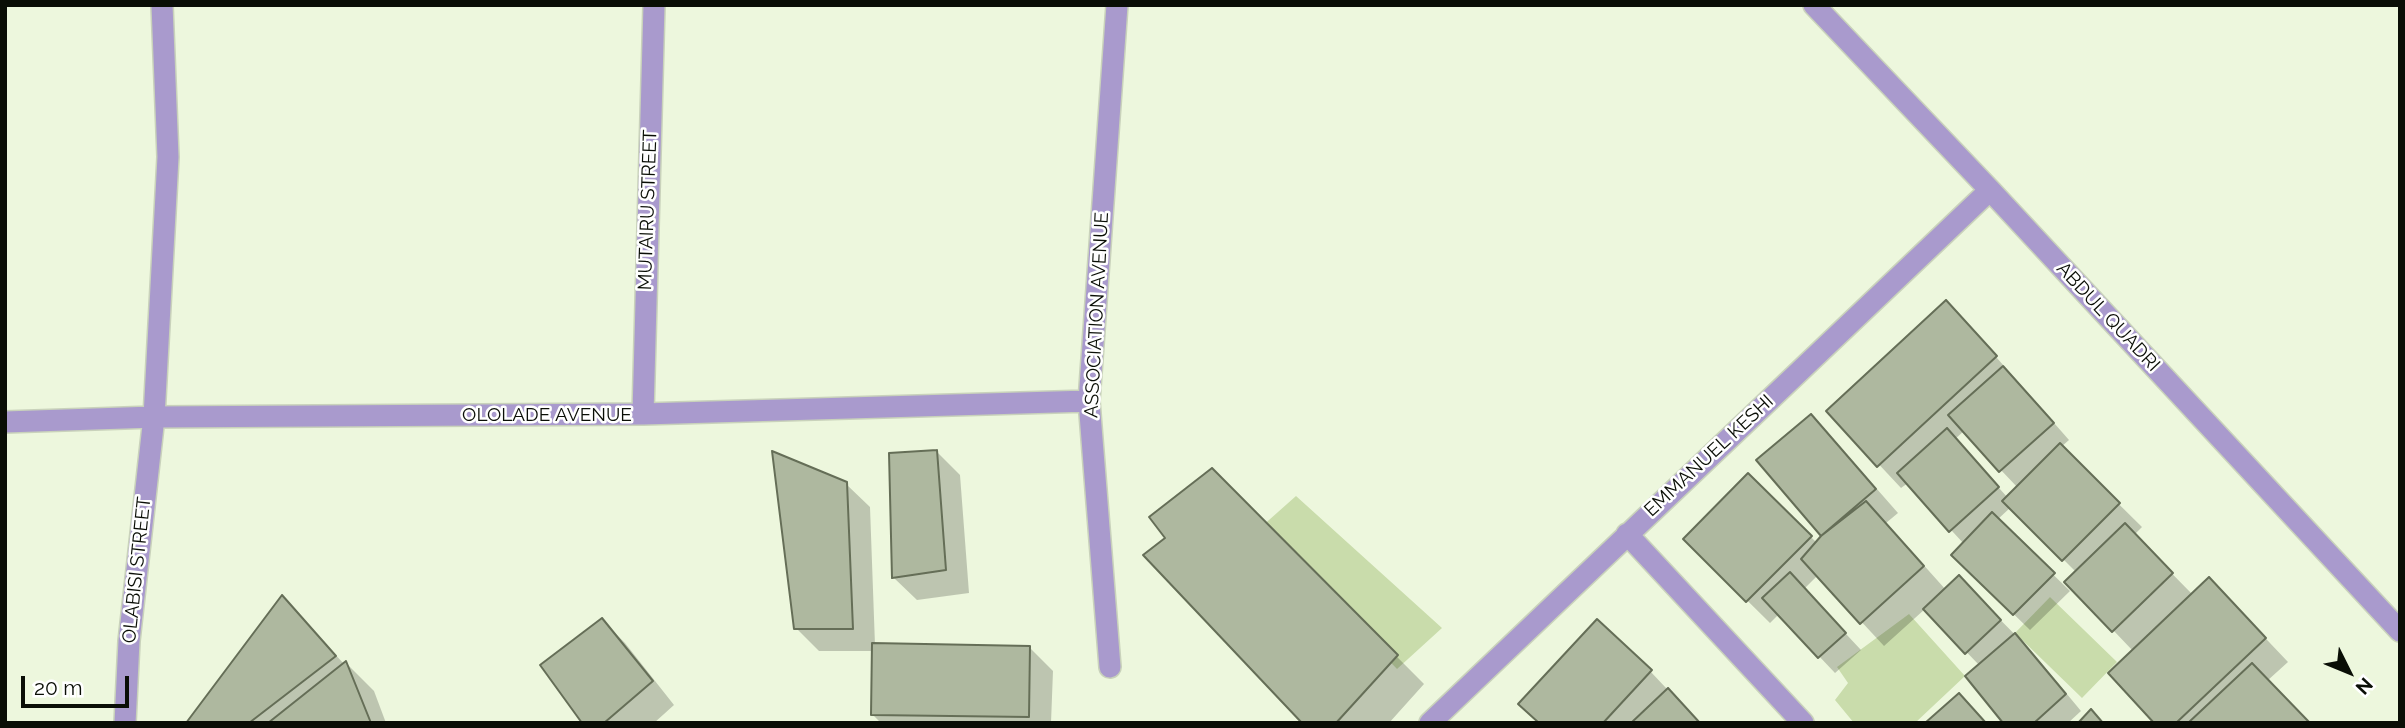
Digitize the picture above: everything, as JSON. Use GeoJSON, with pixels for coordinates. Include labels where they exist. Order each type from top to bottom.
{"type":"FeatureCollection","features":[{"type":"Feature","properties":{"kind":"street","name":"OLABISI STREET"},"geometry":{"type":"LineString","coordinates":[[125,723],[129,641],[154,417],[169,157],[162,5]]}},
{"type":"Feature","properties":{"kind":"street","name":"MUTAIRU STREET"},"geometry":{"type":"LineString","coordinates":[[643,414],[654,5]]}},
{"type":"Feature","properties":{"kind":"street","name":"ASSOCIATION AVENUE"},"geometry":{"type":"LineString","coordinates":[[1110,667],[1089,401],[1117,5]]}},
{"type":"Feature","properties":{"kind":"street","name":"ABDUL QUADRI"},"geometry":{"type":"LineString","coordinates":[[1814,5],[2400,631]]}},
{"type":"Feature","properties":{"kind":"street","name":"EMMANUEL KESHI"},"geometry":{"type":"LineString","coordinates":[[1430,723],[1990,190]]}},
{"type":"Feature","properties":{"kind":"street","name":"OLOLADE AVENUE"},"geometry":{"type":"LineString","coordinates":[[5,422],[154,417],[643,414],[1089,401]]}},
{"type":"Feature","properties":{"kind":"street"},"geometry":{"type":"LineString","coordinates":[[1627,534],[1803,723]]}},
{"type":"Feature","properties":{"kind":"green space"},"geometry":{"type":"Polygon","coordinates":[[[1296,496],[1442,628],[1397,669],[1260,528],[1296,496]]]}},
{"type":"Feature","properties":{"kind":"green space"},"geometry":{"type":"Polygon","coordinates":[[[2050,597],[2117,662],[2082,698],[2015,633],[2050,597]]]}},
{"type":"Feature","properties":{"kind":"green space"},"geometry":{"type":"Polygon","coordinates":[[[1909,614],[1965,676],[1915,723],[1854,723],[1835,700],[1848,683],[1837,667],[1909,614]]]}},
{"type":"Feature","properties":{"kind":"building"},"geometry":{"type":"Polygon","coordinates":[[[1946,300],[1997,356],[1877,467],[1826,411],[1946,300]]]}},
{"type":"Feature","properties":{"kind":"building"},"geometry":{"type":"Polygon","coordinates":[[[2003,366],[2054,423],[1999,472],[1948,415],[2003,366]]]}},
{"type":"Feature","properties":{"kind":"building"},"geometry":{"type":"Polygon","coordinates":[[[1811,414],[1876,489],[1821,536],[1756,460],[1811,414]]]}},
{"type":"Feature","properties":{"kind":"building"},"geometry":{"type":"Polygon","coordinates":[[[1947,428],[1999,487],[1949,532],[1897,473],[1947,428]]]}},
{"type":"Feature","properties":{"kind":"building"},"geometry":{"type":"Polygon","coordinates":[[[2060,443],[2120,503],[2062,561],[2002,501],[2060,443]]]}},
{"type":"Feature","properties":{"kind":"building"},"geometry":{"type":"Polygon","coordinates":[[[937,450],[946,570],[892,578],[889,453],[937,450]]]}},
{"type":"Feature","properties":{"kind":"building"},"geometry":{"type":"Polygon","coordinates":[[[772,451],[847,482],[853,629],[794,629],[772,451]]]}},
{"type":"Feature","properties":{"kind":"building"},"geometry":{"type":"Polygon","coordinates":[[[1212,468],[1398,655],[1336,723],[1302,723],[1143,555],[1165,538],[1149,517],[1212,468]]]}},
{"type":"Feature","properties":{"kind":"building"},"geometry":{"type":"Polygon","coordinates":[[[1748,473],[1812,536],[1746,602],[1683,539],[1748,473]]]}},
{"type":"Feature","properties":{"kind":"building"},"geometry":{"type":"Polygon","coordinates":[[[1866,501],[1924,566],[1860,624],[1801,559],[1821,536],[1866,501]]]}},
{"type":"Feature","properties":{"kind":"building"},"geometry":{"type":"Polygon","coordinates":[[[1992,512],[2055,573],[2013,615],[1951,555],[1992,512]]]}},
{"type":"Feature","properties":{"kind":"building"},"geometry":{"type":"Polygon","coordinates":[[[2125,523],[2173,573],[2112,632],[2064,582],[2125,523]]]}},
{"type":"Feature","properties":{"kind":"building"},"geometry":{"type":"Polygon","coordinates":[[[1790,572],[1846,633],[1818,658],[1762,598],[1790,572]]]}},
{"type":"Feature","properties":{"kind":"building"},"geometry":{"type":"Polygon","coordinates":[[[1959,575],[2001,620],[1965,654],[1923,609],[1959,575]]]}},
{"type":"Feature","properties":{"kind":"building"},"geometry":{"type":"Polygon","coordinates":[[[2209,577],[2266,638],[2176,723],[2154,723],[2108,673],[2209,577]]]}},
{"type":"Feature","properties":{"kind":"building"},"geometry":{"type":"Polygon","coordinates":[[[282,595],[336,656],[249,723],[186,723],[282,595]]]}},
{"type":"Feature","properties":{"kind":"building"},"geometry":{"type":"Polygon","coordinates":[[[602,618],[653,681],[604,723],[582,723],[540,665],[602,618]]]}},
{"type":"Feature","properties":{"kind":"building"},"geometry":{"type":"Polygon","coordinates":[[[1597,619],[1652,670],[1603,723],[1539,723],[1518,704],[1597,619]]]}},
{"type":"Feature","properties":{"kind":"building"},"geometry":{"type":"Polygon","coordinates":[[[2015,633],[2066,694],[2034,723],[2003,723],[1965,676],[2015,633]]]}},
{"type":"Feature","properties":{"kind":"building"},"geometry":{"type":"Polygon","coordinates":[[[872,643],[1030,646],[1029,717],[871,715],[872,643]]]}},
{"type":"Feature","properties":{"kind":"building"},"geometry":{"type":"Polygon","coordinates":[[[346,661],[371,723],[268,723],[346,661]]]}},
{"type":"Feature","properties":{"kind":"building"},"geometry":{"type":"Polygon","coordinates":[[[2252,663],[2310,723],[2188,723],[2252,663]]]}},
{"type":"Feature","properties":{"kind":"building"},"geometry":{"type":"Polygon","coordinates":[[[1668,688],[1700,723],[1631,723],[1668,688]]]}},
{"type":"Feature","properties":{"kind":"building"},"geometry":{"type":"Polygon","coordinates":[[[1959,693],[1986,723],[1925,723],[1959,693]]]}},
{"type":"Feature","properties":{"kind":"building"},"geometry":{"type":"Polygon","coordinates":[[[2091,709],[2103,723],[2078,723],[2091,709]]]}}]}
